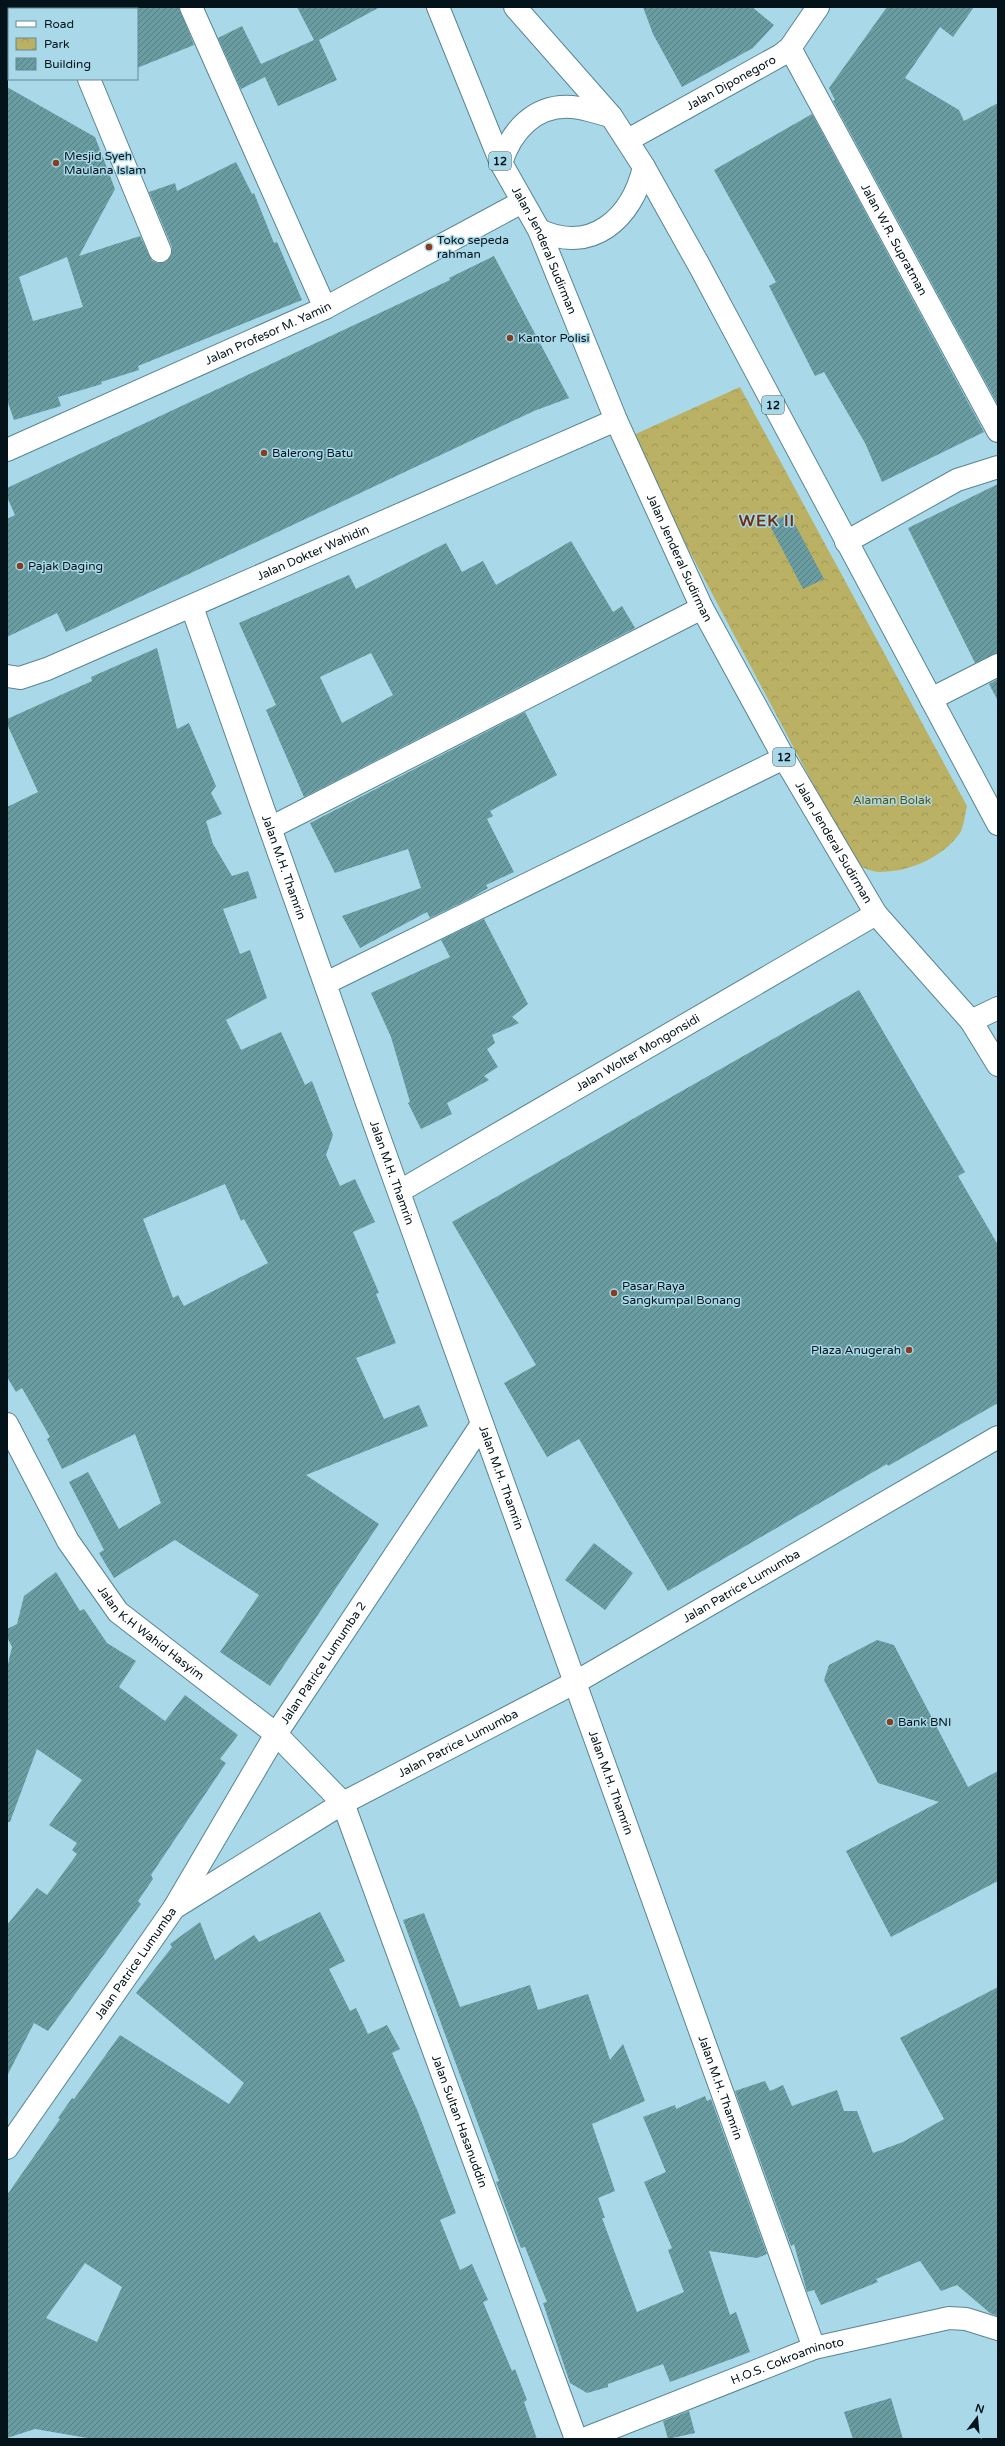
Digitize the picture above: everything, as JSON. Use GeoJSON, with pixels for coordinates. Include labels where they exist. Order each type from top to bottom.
{"type":"FeatureCollection","features":[{"type":"Feature","properties":{"kind":"main road"},"geometry":{"type":"LineString","coordinates":[[191,7],[325,308]]}},
{"type":"Feature","properties":{"kind":"main road","name":"Jalan Jenderal Sudirman"},"geometry":{"type":"LineString","coordinates":[[438,7],[501,163],[539,230],[616,420],[702,608],[784,758],[876,914],[971,1021],[998,1065]]}},
{"type":"Feature","properties":{"kind":"main road","name":"12"},"geometry":{"type":"LineString","coordinates":[[515,7],[611,116],[628,140],[644,167],[700,268],[998,824]]}},
{"type":"Feature","properties":{"kind":"main road","name":"Jalan Diponegoro"},"geometry":{"type":"LineString","coordinates":[[628,140],[728,86],[790,48],[818,7]]}},
{"type":"Feature","properties":{"kind":"main road","name":"Jalan W.R. Supratman"},"geometry":{"type":"LineString","coordinates":[[790,48],[998,431]]}},
{"type":"Feature","properties":{"kind":"main road"},"geometry":{"type":"LineString","coordinates":[[89,80],[160,250]]}},
{"type":"Feature","properties":{"kind":"main road"},"geometry":{"type":"LineString","coordinates":[[501,163],[510,139],[528,120],[540,113],[562,106],[611,116]]}},
{"type":"Feature","properties":{"kind":"main road"},"geometry":{"type":"LineString","coordinates":[[539,230],[562,239],[573,240],[604,229],[618,220],[626,210],[642,178],[644,167]]}},
{"type":"Feature","properties":{"kind":"main road","name":"Jalan Profesor M. Yamin"},"geometry":{"type":"LineString","coordinates":[[7,450],[325,308],[522,202]]}},
{"type":"Feature","properties":{"kind":"main road","name":"Jalan Dokter Wahidin"},"geometry":{"type":"LineString","coordinates":[[7,676],[20,678],[47,669],[192,607],[616,420]]}},
{"type":"Feature","properties":{"kind":"main road"},"geometry":{"type":"LineString","coordinates":[[846,542],[957,480],[998,467]]}},
{"type":"Feature","properties":{"kind":"main road","name":"Jalan M.H. Thamrin"},"geometry":{"type":"LineString","coordinates":[[192,607],[482,1424],[576,1682],[814,2348]]}},
{"type":"Feature","properties":{"kind":"main road"},"geometry":{"type":"LineString","coordinates":[[270,828],[702,608]]}},
{"type":"Feature","properties":{"kind":"main road"},"geometry":{"type":"LineString","coordinates":[[931,699],[998,665]]}},
{"type":"Feature","properties":{"kind":"main road"},"geometry":{"type":"LineString","coordinates":[[326,983],[784,758]]}},
{"type":"Feature","properties":{"kind":"main road","name":"Jalan Wolter Mongonsidi"},"geometry":{"type":"LineString","coordinates":[[400,1191],[876,914]]}},
{"type":"Feature","properties":{"kind":"main road"},"geometry":{"type":"LineString","coordinates":[[971,1021],[998,1008]]}},
{"type":"Feature","properties":{"kind":"main road","name":"Jalan K.H Wahid Hasyim"},"geometry":{"type":"LineString","coordinates":[[7,1424],[65,1534],[118,1612],[276,1734],[343,1804]]}},
{"type":"Feature","properties":{"kind":"main road","name":"Jalan Patrice Lumumba 2"},"geometry":{"type":"LineString","coordinates":[[174,1908],[276,1734],[482,1424]]}},
{"type":"Feature","properties":{"kind":"main road","name":"Jalan Patrice Lumumba"},"geometry":{"type":"LineString","coordinates":[[7,2148],[174,1908],[343,1804],[576,1682],[998,1437]]}},
{"type":"Feature","properties":{"kind":"main road","name":"Jalan Sultan Hasanuddin"},"geometry":{"type":"LineString","coordinates":[[343,1804],[576,2439]]}},
{"type":"Feature","properties":{"kind":"main road","name":"H.O.S. Cokroaminoto"},"geometry":{"type":"LineString","coordinates":[[584,2439],[814,2348],[949,2318],[966,2319],[987,2323],[998,2329]]}},
{"type":"Feature","properties":{"kind":"green space","name":"Alaman Bolak"},"geometry":{"type":"Polygon","coordinates":[[[740,387],[967,806],[960,833],[944,850],[924,862],[902,869],[879,872],[856,865],[629,437],[740,387]]]}},
{"type":"Feature","properties":{"kind":"building"},"geometry":{"type":"Polygon","coordinates":[[[179,7],[194,45],[138,68],[137,8],[179,7]]]}},
{"type":"Feature","properties":{"kind":"building"},"geometry":{"type":"Polygon","coordinates":[[[297,7],[380,7],[319,40],[337,80],[278,106],[265,77],[241,89],[218,38],[242,26],[261,64],[314,40],[297,7]]]}},
{"type":"Feature","properties":{"kind":"building"},"geometry":{"type":"Polygon","coordinates":[[[643,7],[752,7],[774,25],[753,48],[682,87],[653,34],[643,7]]]}},
{"type":"Feature","properties":{"kind":"building"},"geometry":{"type":"Polygon","coordinates":[[[887,7],[974,7],[953,37],[940,27],[905,78],[959,110],[964,121],[998,103],[998,405],[833,101],[835,100],[829,88],[887,7]]]}},
{"type":"Feature","properties":{"kind":"building"},"geometry":{"type":"Polygon","coordinates":[[[7,87],[95,137],[115,189],[79,256],[140,236],[152,261],[158,263],[165,262],[172,253],[172,247],[149,192],[175,183],[177,191],[236,162],[252,194],[254,193],[274,243],[277,242],[302,300],[138,366],[139,370],[101,382],[102,384],[58,397],[61,406],[14,420],[7,400],[7,87]],[[67,257],[19,277],[33,321],[83,307],[67,257]]]}},
{"type":"Feature","properties":{"kind":"building"},"geometry":{"type":"Polygon","coordinates":[[[812,114],[984,432],[882,482],[865,443],[824,372],[815,376],[769,286],[776,282],[714,170],[812,114]]]}},
{"type":"Feature","properties":{"kind":"building","name":"Balerong Batu"},"geometry":{"type":"Polygon","coordinates":[[[494,256],[569,398],[534,411],[66,632],[57,613],[7,637],[7,519],[15,515],[7,497],[7,488],[450,280],[449,278],[494,256]]]}},
{"type":"Feature","properties":{"kind":"building"},"geometry":{"type":"Polygon","coordinates":[[[998,484],[998,653],[975,663],[908,528],[998,484]]]}},
{"type":"Feature","properties":{"kind":"building"},"geometry":{"type":"Polygon","coordinates":[[[789,513],[824,579],[803,589],[769,524],[789,513]]]}},
{"type":"Feature","properties":{"kind":"building"},"geometry":{"type":"Polygon","coordinates":[[[571,541],[613,612],[622,606],[635,628],[304,797],[266,710],[276,705],[239,623],[349,575],[356,589],[446,543],[462,572],[483,561],[496,585],[571,541]],[[371,653],[320,677],[342,723],[393,695],[371,653]]]}},
{"type":"Feature","properties":{"kind":"building"},"geometry":{"type":"Polygon","coordinates":[[[157,648],[177,729],[189,723],[216,786],[211,793],[222,814],[206,821],[213,844],[232,876],[248,871],[257,898],[223,909],[240,954],[250,950],[267,998],[226,1020],[241,1050],[281,1032],[305,1085],[312,1081],[333,1135],[326,1155],[340,1186],[355,1179],[375,1222],[353,1232],[379,1293],[376,1294],[396,1343],[356,1358],[384,1419],[419,1405],[428,1426],[306,1475],[379,1524],[270,1686],[220,1652],[259,1595],[175,1540],[114,1578],[99,1553],[104,1550],[69,1482],[88,1472],[119,1529],[161,1503],[135,1434],[62,1469],[47,1439],[50,1437],[22,1388],[16,1392],[7,1377],[7,807],[38,792],[7,724],[7,719],[92,681],[91,677],[157,648]],[[225,1184],[143,1219],[173,1298],[178,1295],[184,1306],[268,1263],[244,1219],[241,1221],[225,1184]]]}},
{"type":"Feature","properties":{"kind":"building"},"geometry":{"type":"Polygon","coordinates":[[[998,679],[998,701],[989,684],[998,679]]]}},
{"type":"Feature","properties":{"kind":"building"},"geometry":{"type":"Polygon","coordinates":[[[525,712],[557,775],[490,811],[493,816],[487,819],[514,872],[486,885],[488,888],[473,897],[430,918],[427,912],[360,948],[342,916],[421,888],[408,849],[335,873],[310,823],[525,712]]]}},
{"type":"Feature","properties":{"kind":"building"},"geometry":{"type":"Polygon","coordinates":[[[484,919],[528,1004],[512,1017],[519,1023],[492,1035],[495,1043],[487,1049],[498,1067],[484,1076],[489,1080],[447,1103],[452,1114],[421,1129],[408,1103],[410,1102],[391,1037],[371,993],[450,957],[441,940],[484,919]]]}},
{"type":"Feature","properties":{"kind":"building"},"geometry":{"type":"Polygon","coordinates":[[[859,990],[965,1172],[958,1176],[998,1245],[998,1403],[888,1466],[887,1464],[668,1591],[579,1439],[547,1457],[504,1383],[536,1365],[452,1222],[859,990]]]}},
{"type":"Feature","properties":{"kind":"building"},"geometry":{"type":"Polygon","coordinates":[[[594,1543],[633,1573],[605,1610],[565,1580],[594,1543]]]}},
{"type":"Feature","properties":{"kind":"building"},"geometry":{"type":"Polygon","coordinates":[[[56,1572],[80,1611],[84,1609],[107,1643],[136,1661],[119,1687],[165,1721],[185,1695],[238,1735],[220,1759],[226,1763],[151,1875],[153,1879],[138,1901],[141,1904],[48,2031],[34,2023],[7,2076],[7,1925],[37,1888],[47,1895],[77,1854],[72,1850],[77,1843],[49,1825],[82,1780],[37,1749],[10,1822],[7,1822],[7,1668],[12,1647],[7,1637],[7,1629],[17,1624],[24,1596],[56,1572]]]}},
{"type":"Feature","properties":{"kind":"building"},"geometry":{"type":"Polygon","coordinates":[[[877,1640],[894,1645],[968,1787],[998,1771],[998,1881],[891,1937],[846,1851],[939,1802],[878,1783],[824,1680],[829,1665],[877,1640]]]}},
{"type":"Feature","properties":{"kind":"building"},"geometry":{"type":"Polygon","coordinates":[[[320,1912],[345,1961],[329,1969],[350,2011],[356,2008],[368,2034],[387,2025],[400,2049],[392,2053],[418,2112],[456,2213],[440,2220],[460,2270],[472,2264],[488,2300],[483,2302],[512,2371],[515,2369],[527,2400],[524,2402],[537,2439],[93,2439],[35,2429],[7,2438],[7,2195],[60,2119],[58,2118],[72,2098],[74,2099],[120,2035],[229,2104],[244,2083],[136,1993],[172,1947],[170,1944],[200,1922],[215,1960],[254,1935],[259,1942],[320,1912]],[[85,2263],[46,2318],[97,2342],[122,2287],[85,2263]]]}},
{"type":"Feature","properties":{"kind":"building"},"geometry":{"type":"Polygon","coordinates":[[[424,1913],[460,2007],[530,1985],[538,2010],[588,1994],[610,2060],[623,2044],[645,2101],[592,2124],[615,2191],[598,2198],[605,2218],[602,2218],[637,2312],[684,2292],[668,2250],[672,2248],[644,2182],[666,2172],[643,2117],[675,2105],[676,2109],[705,2096],[707,2101],[711,2099],[767,2254],[757,2258],[709,2251],[730,2315],[736,2312],[750,2352],[670,2382],[663,2364],[608,2384],[608,2387],[587,2393],[570,2383],[543,2303],[547,2302],[525,2247],[521,2248],[496,2182],[499,2181],[403,1920],[424,1913]]]}},
{"type":"Feature","properties":{"kind":"building"},"geometry":{"type":"Polygon","coordinates":[[[998,1987],[998,2316],[990,2313],[957,2285],[941,2291],[920,2261],[876,2279],[878,2282],[821,2305],[814,2290],[807,2292],[794,2244],[791,2246],[735,2091],[765,2081],[770,2091],[783,2085],[792,2106],[837,2090],[844,2111],[857,2111],[873,2153],[903,2142],[944,2119],[900,2038],[998,1987]]]}},
{"type":"Feature","properties":{"kind":"building"},"geometry":{"type":"Polygon","coordinates":[[[891,2398],[903,2439],[853,2439],[844,2412],[891,2398]]]}},
{"type":"Feature","properties":{"kind":"building"},"geometry":{"type":"Polygon","coordinates":[[[689,2411],[695,2433],[668,2439],[663,2421],[689,2411]]]}},
{"type":"Feature","properties":{"kind":"place","name":"Mesjid Syeh Maulana Islam"},"geometry":{"type":"Point","coordinates":[56,163]}},
{"type":"Feature","properties":{"kind":"place","name":"Toko sepeda rahman"},"geometry":{"type":"Point","coordinates":[429,247]}},
{"type":"Feature","properties":{"kind":"place","name":"Kantor Polisi"},"geometry":{"type":"Point","coordinates":[510,338]}},
{"type":"Feature","properties":{"kind":"place","name":"Balerong Batu"},"geometry":{"type":"Point","coordinates":[264,453]}},
{"type":"Feature","properties":{"kind":"place","name":"Pajak Daging"},"geometry":{"type":"Point","coordinates":[20,566]}},
{"type":"Feature","properties":{"kind":"place","name":"Pasar Raya Sangkumpal Bonang"},"geometry":{"type":"Point","coordinates":[614,1293]}},
{"type":"Feature","properties":{"kind":"place","name":"Plaza Anugerah"},"geometry":{"type":"Point","coordinates":[909,1350]}},
{"type":"Feature","properties":{"kind":"place","name":"Bank BNI"},"geometry":{"type":"Point","coordinates":[890,1722]}},
{"type":"Feature","properties":{"kind":"district","name":"WEK II"},"geometry":{"type":"Point","coordinates":[767,520]}}]}
